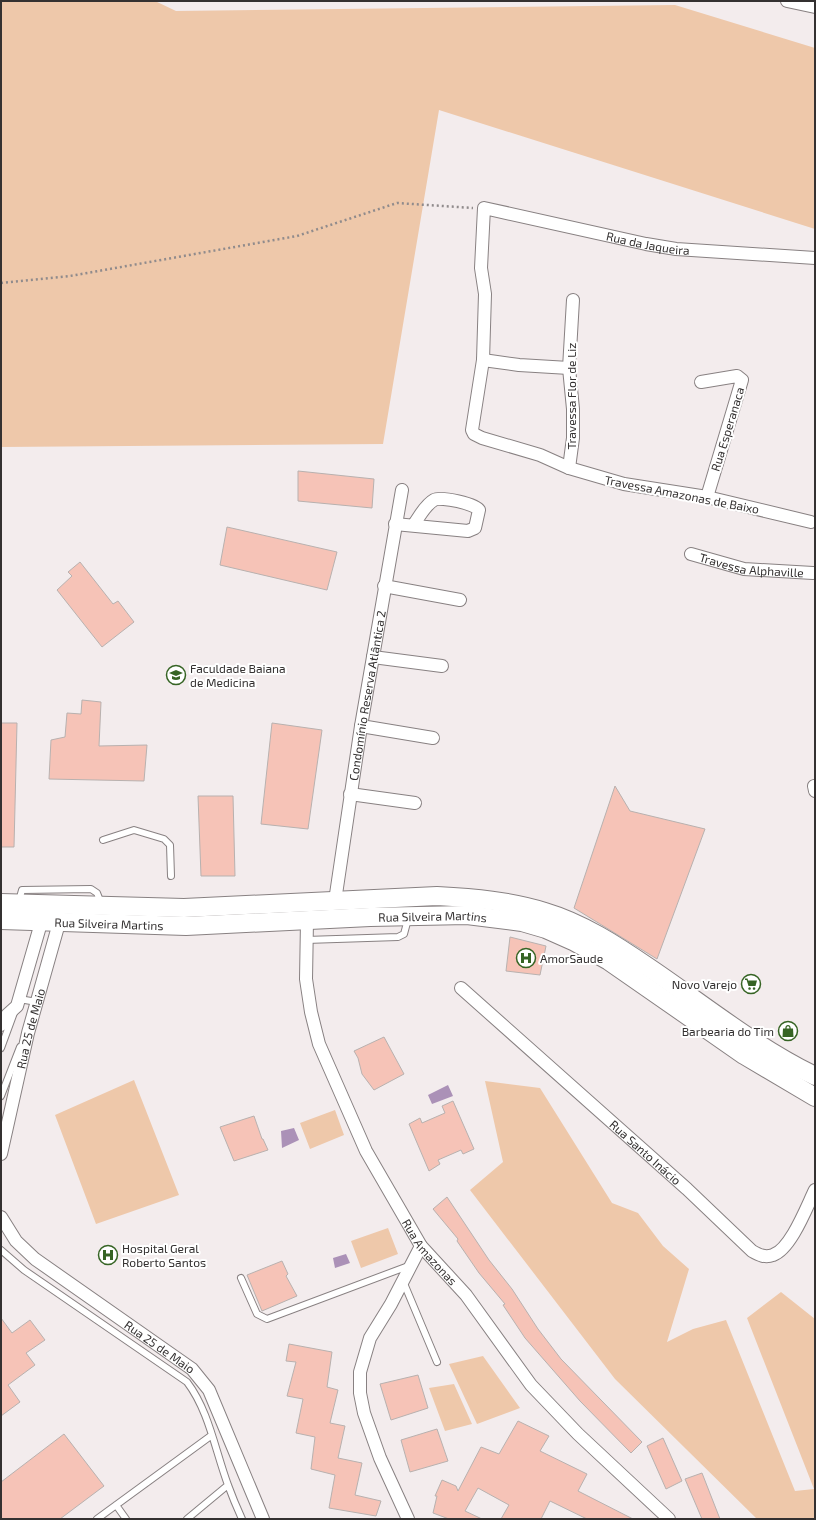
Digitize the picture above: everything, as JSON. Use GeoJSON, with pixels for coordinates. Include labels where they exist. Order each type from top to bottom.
{"type":"FeatureCollection","features":[{"type":"Feature","properties":{"kind":"main road","name":"Rua Silveira Martins"},"geometry":{"type":"LineString","coordinates":[[1,903],[184,908],[437,896],[473,898],[520,904],[546,912],[613,943],[754,1041],[815,1076]]}},
{"type":"Feature","properties":{"kind":"main road","name":"Rua Silveira Martins"},"geometry":{"type":"LineString","coordinates":[[1,920],[40,923],[186,926],[409,916],[467,915],[496,918],[546,929],[573,941],[609,961],[744,1055],[788,1082],[815,1096]]}},
{"type":"Feature","properties":{"kind":"street"},"geometry":{"type":"LineString","coordinates":[[787,1],[815,7]]}},
{"type":"Feature","properties":{"kind":"street","name":"Rua da Jaqueira"},"geometry":{"type":"LineString","coordinates":[[484,208],[646,244],[676,249],[815,258]]}},
{"type":"Feature","properties":{"kind":"street","name":"Travessa Amazonas de Baixo"},"geometry":{"type":"LineString","coordinates":[[484,208],[480,268],[485,294],[483,360],[472,422],[472,430],[474,434],[540,455],[570,468],[624,484],[707,497],[811,522]]}},
{"type":"Feature","properties":{"kind":"street","name":"Travessa Flor de Liz"},"geometry":{"type":"LineString","coordinates":[[570,468],[573,438],[573,409],[569,368],[573,300]]}},
{"type":"Feature","properties":{"kind":"street"},"geometry":{"type":"LineString","coordinates":[[483,360],[519,365],[569,368]]}},
{"type":"Feature","properties":{"kind":"street","name":"Rua Esperanaca"},"geometry":{"type":"LineString","coordinates":[[701,382],[737,376],[742,380],[707,497]]}},
{"type":"Feature","properties":{"kind":"street","name":"Condomínio Reserva Atlântica 2"},"geometry":{"type":"LineString","coordinates":[[335,901],[361,726],[384,586],[402,490]]}},
{"type":"Feature","properties":{"kind":"street"},"geometry":{"type":"LineString","coordinates":[[395,524],[414,524],[468,531],[474,528],[479,510],[475,505],[437,498],[430,502],[414,524]]}},
{"type":"Feature","properties":{"kind":"street","name":"Travessa Alphaville"},"geometry":{"type":"LineString","coordinates":[[691,554],[744,569],[813,573]]}},
{"type":"Feature","properties":{"kind":"street"},"geometry":{"type":"LineString","coordinates":[[384,586],[460,600]]}},
{"type":"Feature","properties":{"kind":"street"},"geometry":{"type":"LineString","coordinates":[[373,657],[442,666]]}},
{"type":"Feature","properties":{"kind":"street"},"geometry":{"type":"LineString","coordinates":[[361,726],[432,738]]}},
{"type":"Feature","properties":{"kind":"street"},"geometry":{"type":"LineString","coordinates":[[350,794],[416,803]]}},
{"type":"Feature","properties":{"kind":"street","name":"Rua 25 de Maio"},"geometry":{"type":"LineString","coordinates":[[1,1154],[28,1033],[59,923],[56,904]]}},
{"type":"Feature","properties":{"kind":"street","name":"Rua Amazonas"},"geometry":{"type":"LineString","coordinates":[[307,921],[306,979],[311,1012],[319,1044],[366,1151],[421,1246],[466,1295],[531,1385],[578,1434],[669,1519]]}},
{"type":"Feature","properties":{"kind":"street","name":"Rua 25 de Maio"},"geometry":{"type":"LineString","coordinates":[[3,1018],[18,1003],[40,923]]}},
{"type":"Feature","properties":{"kind":"street","name":"Rua Santo Inácio"},"geometry":{"type":"LineString","coordinates":[[461,988],[687,1189],[752,1252],[762,1256],[773,1255],[781,1250],[791,1236],[815,1190]]}},
{"type":"Feature","properties":{"kind":"street","name":"Rua 25 de Maio"},"geometry":{"type":"LineString","coordinates":[[1,1217],[12,1236],[30,1255],[192,1369],[201,1379],[216,1404],[263,1519]]}},
{"type":"Feature","properties":{"kind":"street"},"geometry":{"type":"LineString","coordinates":[[408,1519],[380,1458],[364,1413],[360,1393],[360,1372],[370,1338],[403,1281],[421,1246]]}},
{"type":"Feature","properties":{"kind":"lane"},"geometry":{"type":"LineString","coordinates":[[103,840],[134,830],[164,839],[170,845],[171,876]]}},
{"type":"Feature","properties":{"kind":"lane"},"geometry":{"type":"LineString","coordinates":[[19,904],[22,890],[91,890],[97,893],[103,906]]}},
{"type":"Feature","properties":{"kind":"lane"},"geometry":{"type":"LineString","coordinates":[[306,940],[398,937],[404,934],[409,916]]}},
{"type":"Feature","properties":{"kind":"lane"},"geometry":{"type":"LineString","coordinates":[[1,1048],[18,1003],[36,1002]]}},
{"type":"Feature","properties":{"kind":"lane"},"geometry":{"type":"LineString","coordinates":[[1,1096],[15,1058],[28,1033]]}},
{"type":"Feature","properties":{"kind":"lane"},"geometry":{"type":"LineString","coordinates":[[1,1250],[24,1270],[187,1382],[198,1399],[228,1485],[242,1519]]}},
{"type":"Feature","properties":{"kind":"lane"},"geometry":{"type":"LineString","coordinates":[[241,1278],[257,1314],[267,1320],[412,1264]]}},
{"type":"Feature","properties":{"kind":"lane"},"geometry":{"type":"LineString","coordinates":[[403,1281],[437,1362]]}},
{"type":"Feature","properties":{"kind":"lane"},"geometry":{"type":"LineString","coordinates":[[97,1519],[212,1436]]}},
{"type":"Feature","properties":{"kind":"lane"},"geometry":{"type":"LineString","coordinates":[[187,1519],[228,1485]]}},
{"type":"Feature","properties":{"kind":"lane"},"geometry":{"type":"LineString","coordinates":[[116,1505],[126,1519]]}},
{"type":"Feature","properties":{"kind":"path"},"geometry":{"type":"LineString","coordinates":[[1,283],[70,276],[297,236],[397,203],[484,208]]}},
{"type":"Feature","properties":{"kind":"shaded area"},"geometry":{"type":"Polygon","coordinates":[[[1,1],[155,1],[176,11],[675,5],[815,48],[815,229],[439,110],[383,444],[1,447],[1,1]]]}},
{"type":"Feature","properties":{"kind":"shaded area"},"geometry":{"type":"Polygon","coordinates":[[[134,1080],[179,1195],[96,1224],[55,1115],[134,1080]]]}},
{"type":"Feature","properties":{"kind":"shaded area"},"geometry":{"type":"Polygon","coordinates":[[[485,1081],[540,1088],[612,1203],[638,1213],[663,1246],[689,1269],[667,1342],[693,1329],[726,1320],[795,1491],[814,1489],[747,1318],[781,1292],[815,1319],[815,1519],[757,1519],[615,1379],[470,1190],[503,1162],[485,1081]]]}},
{"type":"Feature","properties":{"kind":"shaded area"},"geometry":{"type":"Polygon","coordinates":[[[448,1085],[453,1096],[432,1104],[428,1095],[448,1085]]]}},
{"type":"Feature","properties":{"kind":"shaded area"},"geometry":{"type":"Polygon","coordinates":[[[335,1110],[344,1135],[310,1149],[300,1123],[335,1110]]]}},
{"type":"Feature","properties":{"kind":"shaded area"},"geometry":{"type":"Polygon","coordinates":[[[294,1128],[299,1140],[282,1148],[281,1131],[294,1128]]]}},
{"type":"Feature","properties":{"kind":"shaded area"},"geometry":{"type":"Polygon","coordinates":[[[388,1228],[398,1254],[361,1268],[351,1241],[388,1228]]]}},
{"type":"Feature","properties":{"kind":"shaded area"},"geometry":{"type":"Polygon","coordinates":[[[346,1254],[350,1263],[335,1268],[333,1258],[346,1254]]]}},
{"type":"Feature","properties":{"kind":"shaded area"},"geometry":{"type":"Polygon","coordinates":[[[483,1356],[520,1408],[477,1424],[449,1364],[483,1356]]]}},
{"type":"Feature","properties":{"kind":"shaded area"},"geometry":{"type":"Polygon","coordinates":[[[454,1384],[472,1424],[445,1431],[429,1388],[454,1384]]]}},
{"type":"Feature","properties":{"kind":"building"},"geometry":{"type":"Polygon","coordinates":[[[298,471],[374,479],[372,508],[298,501],[298,471]]]}},
{"type":"Feature","properties":{"kind":"building"},"geometry":{"type":"Polygon","coordinates":[[[227,527],[337,552],[327,590],[220,565],[227,527]]]}},
{"type":"Feature","properties":{"kind":"building"},"geometry":{"type":"Polygon","coordinates":[[[80,562],[113,604],[118,601],[134,622],[102,647],[57,590],[72,576],[68,572],[80,562]]]}},
{"type":"Feature","properties":{"kind":"building"},"geometry":{"type":"Polygon","coordinates":[[[82,700],[101,702],[99,746],[147,745],[144,781],[49,779],[51,740],[65,737],[67,713],[81,714],[82,700]]]}},
{"type":"Feature","properties":{"kind":"building"},"geometry":{"type":"Polygon","coordinates":[[[1,723],[17,723],[14,847],[1,847],[1,723]]]}},
{"type":"Feature","properties":{"kind":"building"},"geometry":{"type":"Polygon","coordinates":[[[272,723],[322,730],[308,829],[261,824],[272,723]]]}},
{"type":"Feature","properties":{"kind":"building"},"geometry":{"type":"Polygon","coordinates":[[[615,786],[630,811],[705,829],[657,959],[574,908],[615,786]]]}},
{"type":"Feature","properties":{"kind":"building"},"geometry":{"type":"Polygon","coordinates":[[[198,796],[233,796],[235,876],[201,876],[198,796]]]}},
{"type":"Feature","properties":{"kind":"building","name":"AmorSaude"},"geometry":{"type":"Polygon","coordinates":[[[510,937],[546,946],[540,975],[506,971],[510,937]]]}},
{"type":"Feature","properties":{"kind":"building"},"geometry":{"type":"Polygon","coordinates":[[[384,1037],[404,1074],[374,1090],[362,1074],[358,1058],[354,1051],[384,1037]]]}},
{"type":"Feature","properties":{"kind":"building"},"geometry":{"type":"Polygon","coordinates":[[[453,1101],[474,1149],[463,1154],[461,1150],[438,1160],[440,1164],[429,1171],[409,1124],[420,1118],[422,1123],[445,1113],[442,1106],[453,1101]]]}},
{"type":"Feature","properties":{"kind":"building"},"geometry":{"type":"Polygon","coordinates":[[[254,1116],[262,1139],[268,1150],[234,1161],[220,1127],[254,1116]]]}},
{"type":"Feature","properties":{"kind":"building"},"geometry":{"type":"Polygon","coordinates":[[[447,1197],[489,1260],[512,1289],[538,1329],[561,1359],[642,1442],[631,1453],[580,1401],[525,1338],[503,1305],[505,1304],[479,1273],[457,1241],[458,1239],[433,1209],[447,1197]]]}},
{"type":"Feature","properties":{"kind":"building"},"geometry":{"type":"Polygon","coordinates":[[[282,1261],[288,1274],[286,1276],[297,1296],[262,1311],[247,1275],[282,1261]]]}},
{"type":"Feature","properties":{"kind":"building"},"geometry":{"type":"Polygon","coordinates":[[[1,1318],[12,1333],[30,1320],[45,1340],[26,1353],[35,1365],[8,1385],[20,1402],[1,1416],[1,1318]]]}},
{"type":"Feature","properties":{"kind":"building"},"geometry":{"type":"Polygon","coordinates":[[[289,1344],[332,1352],[327,1387],[338,1390],[330,1423],[345,1426],[338,1458],[362,1463],[355,1495],[381,1501],[376,1516],[329,1508],[335,1475],[311,1469],[315,1437],[296,1433],[303,1399],[287,1396],[296,1362],[286,1361],[289,1344]]]}},
{"type":"Feature","properties":{"kind":"building"},"geometry":{"type":"Polygon","coordinates":[[[418,1375],[428,1408],[391,1420],[380,1384],[418,1375]]]}},
{"type":"Feature","properties":{"kind":"building"},"geometry":{"type":"Polygon","coordinates":[[[518,1421],[549,1436],[540,1451],[587,1474],[578,1491],[633,1519],[587,1519],[550,1501],[541,1519],[501,1519],[509,1505],[478,1488],[465,1511],[482,1519],[449,1519],[433,1513],[437,1496],[435,1496],[442,1480],[456,1486],[458,1491],[481,1447],[499,1454],[518,1421]]]}},
{"type":"Feature","properties":{"kind":"building"},"geometry":{"type":"Polygon","coordinates":[[[437,1429],[448,1461],[410,1472],[401,1440],[437,1429]]]}},
{"type":"Feature","properties":{"kind":"building"},"geometry":{"type":"Polygon","coordinates":[[[64,1434],[104,1486],[60,1519],[1,1519],[1,1482],[64,1434]]]}},
{"type":"Feature","properties":{"kind":"building"},"geometry":{"type":"Polygon","coordinates":[[[663,1438],[682,1481],[666,1489],[647,1446],[663,1438]]]}},
{"type":"Feature","properties":{"kind":"building"},"geometry":{"type":"Polygon","coordinates":[[[702,1473],[720,1519],[702,1519],[685,1479],[702,1473]]]}},
{"type":"Feature","properties":{"kind":"place","name":"Faculdade Baiana de Medicina"},"geometry":{"type":"Point","coordinates":[176,675]}},
{"type":"Feature","properties":{"kind":"place","name":"AmorSaude"},"geometry":{"type":"Point","coordinates":[526,958]}},
{"type":"Feature","properties":{"kind":"place","name":"Novo Varejo"},"geometry":{"type":"Point","coordinates":[751,984]}},
{"type":"Feature","properties":{"kind":"place","name":"Barbearia do Tim"},"geometry":{"type":"Point","coordinates":[788,1031]}},
{"type":"Feature","properties":{"kind":"place","name":"Hospital Geral Roberto Santos"},"geometry":{"type":"Point","coordinates":[108,1255]}}]}
